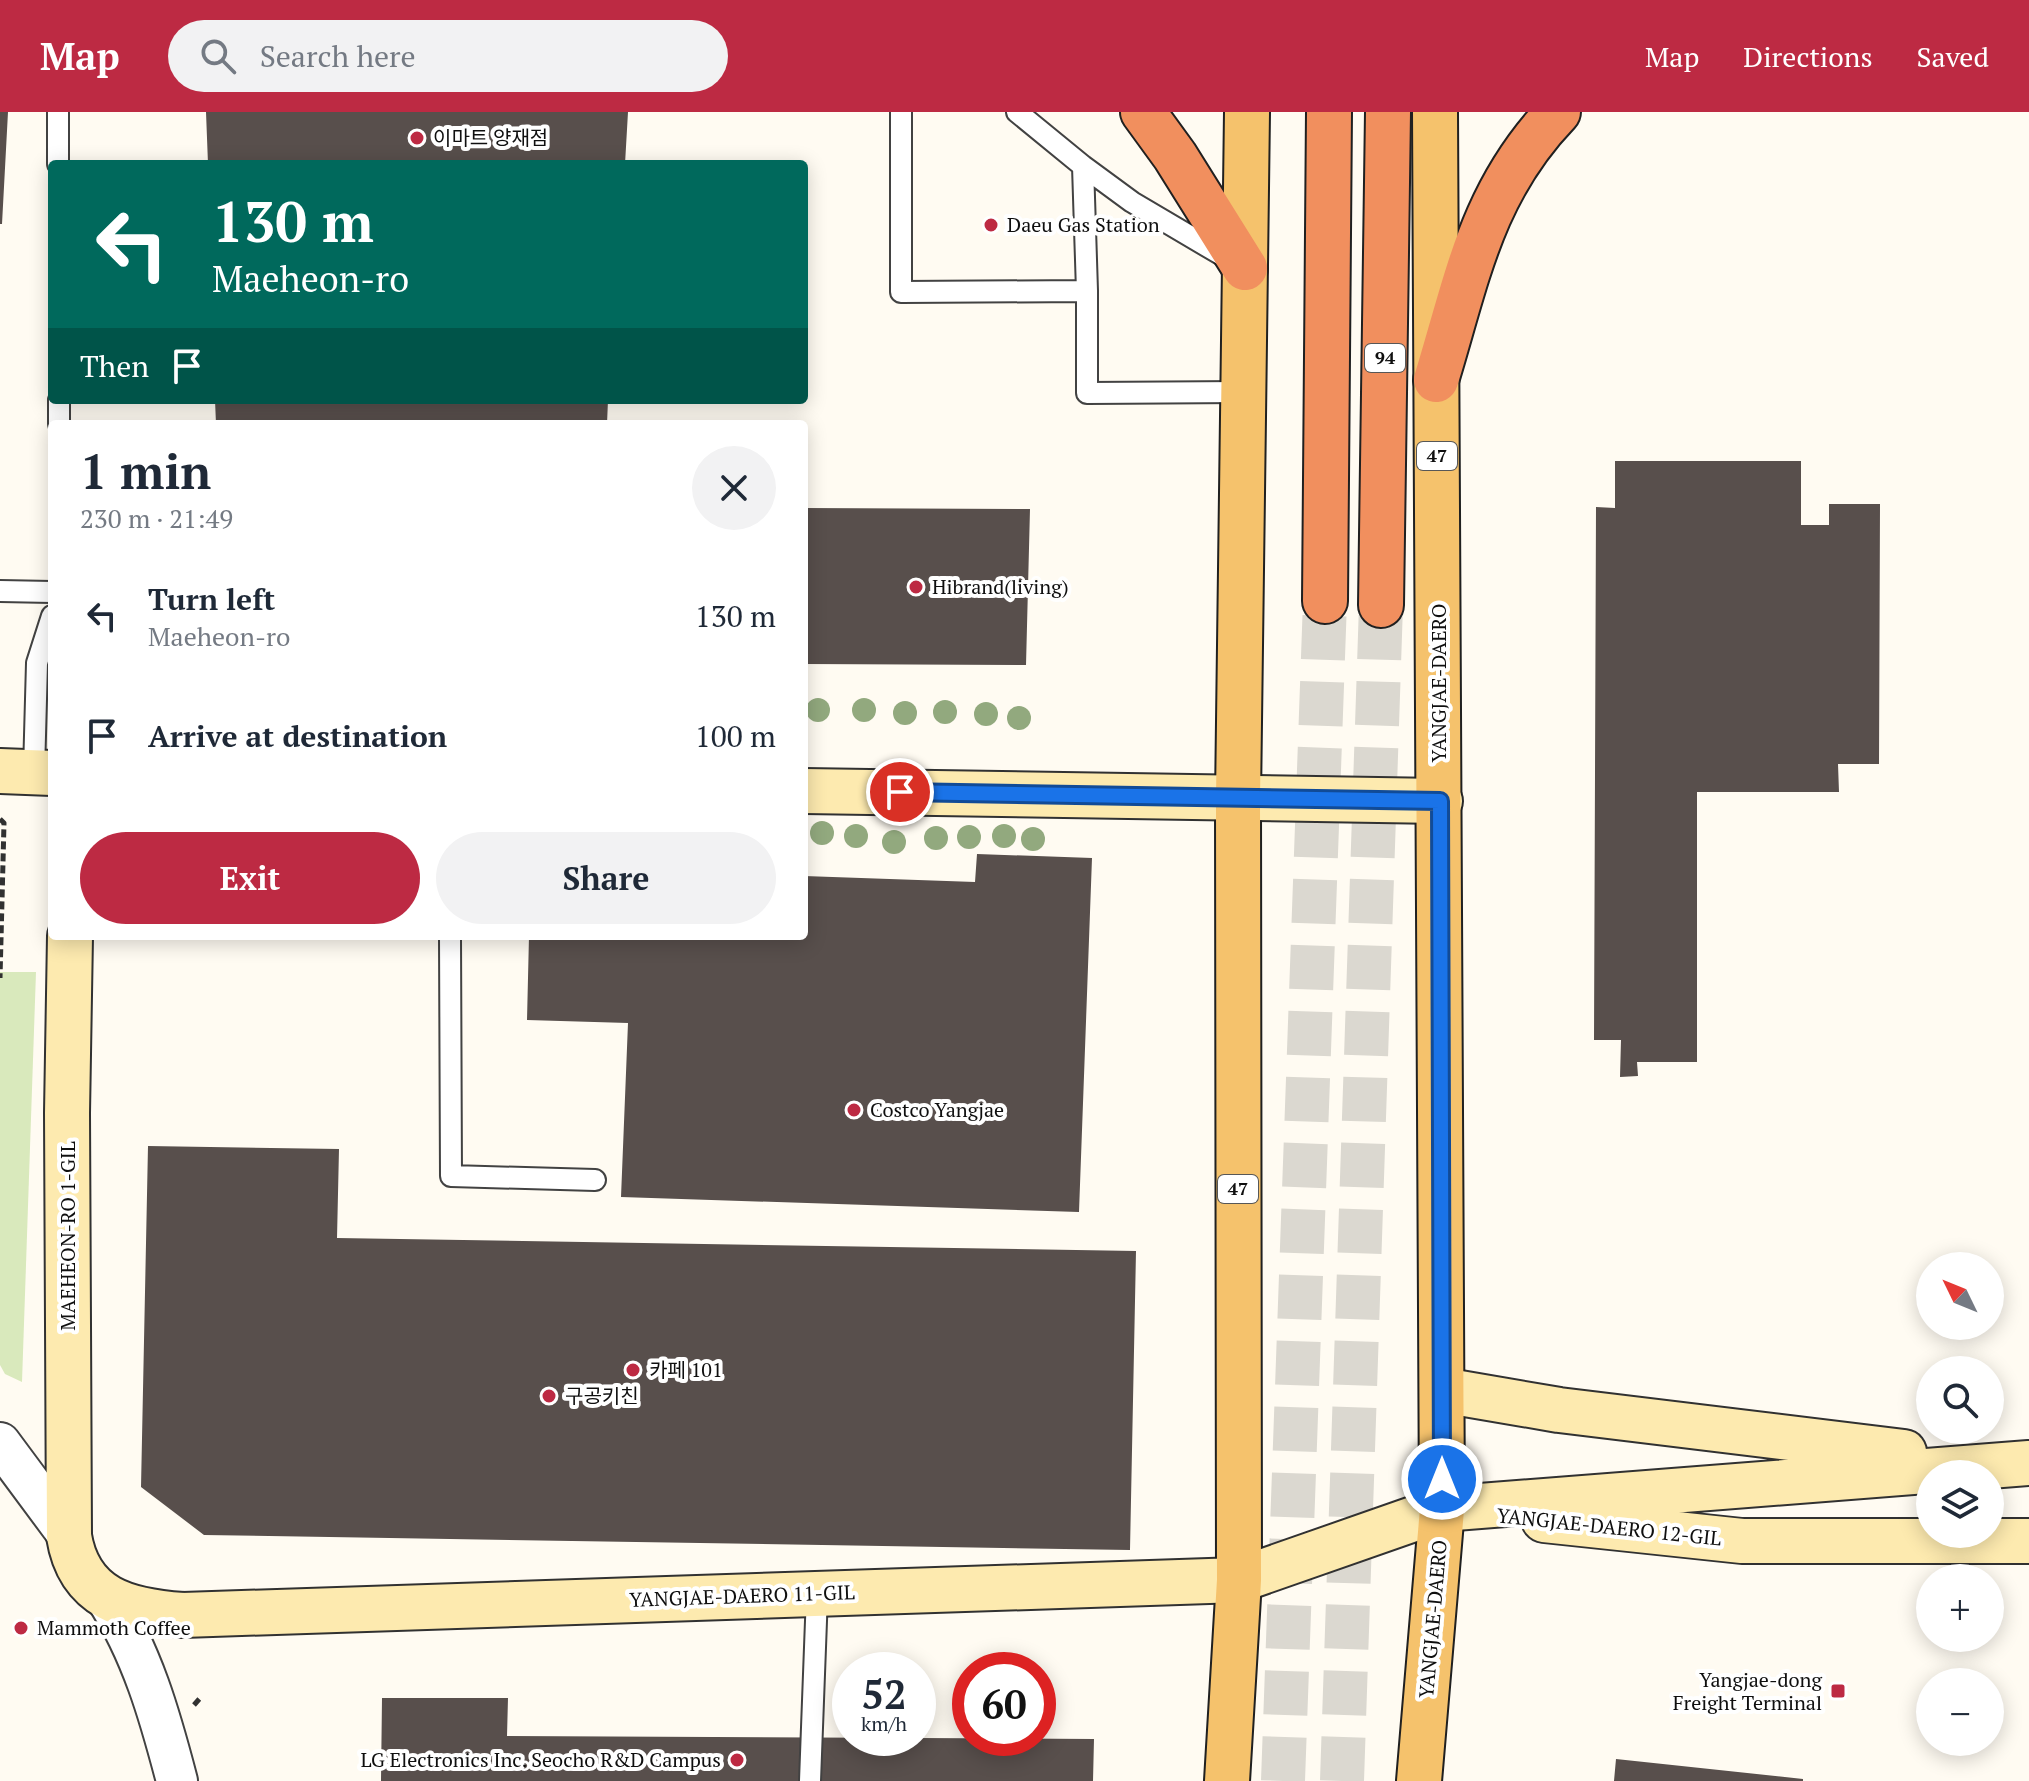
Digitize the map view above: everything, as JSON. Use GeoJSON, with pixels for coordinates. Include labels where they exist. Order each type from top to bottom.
{"type":"FeatureCollection","features":[{"type":"Feature","properties":{"kind":"highway"},"geometry":{"type":"LineString","coordinates":[[1143,112],[1175,156],[1245,268]]}},
{"type":"Feature","properties":{"kind":"highway"},"geometry":{"type":"LineString","coordinates":[[1325,601],[1329,112]]}},
{"type":"Feature","properties":{"kind":"highway","name":"94"},"geometry":{"type":"LineString","coordinates":[[1381,605],[1388,112]]}},
{"type":"Feature","properties":{"kind":"highway"},"geometry":{"type":"LineString","coordinates":[[1436,380],[1482,226],[1514,168],[1558,112]]}},
{"type":"Feature","properties":{"kind":"main road","name":"47"},"geometry":{"type":"LineString","coordinates":[[1227,1781],[1239,1580],[1238,798],[1247,112]]}},
{"type":"Feature","properties":{"kind":"main road","name":"YANGJAE-DAERO"},"geometry":{"type":"LineString","coordinates":[[1419,1781],[1442,1509],[1435,112]]}},
{"type":"Feature","properties":{"kind":"main road"},"geometry":{"type":"LineString","coordinates":[[808,791],[1440,801]]}},
{"type":"Feature","properties":{"kind":"main road","name":"MAEHEON-RO 1-GIL"},"geometry":{"type":"LineString","coordinates":[[69,1536],[67,1113],[70,940]]}},
{"type":"Feature","properties":{"kind":"main road"},"geometry":{"type":"LineString","coordinates":[[1442,1390],[1559,1410],[2013,1464]]}},
{"type":"Feature","properties":{"kind":"main road","name":"YANGJAE-DAERO 12-GIL"},"geometry":{"type":"LineString","coordinates":[[1442,1509],[2013,1464]]}},
{"type":"Feature","properties":{"kind":"main road","name":"YANGJAE-DAERO 11-GIL"},"geometry":{"type":"LineString","coordinates":[[69,1536],[72,1556],[82,1573],[105,1596],[129,1607],[183,1615],[1239,1580],[1442,1509]]}},
{"type":"Feature","properties":{"kind":"main road","name":"YANGJAE-DAERO 12-GIL"},"geometry":{"type":"LineString","coordinates":[[1442,1509],[1742,1541],[2029,1541]]}},
{"type":"Feature","properties":{"kind":"street"},"geometry":{"type":"LineString","coordinates":[[2,1451],[69,1536]]}},
{"type":"Feature","properties":{"kind":"street"},"geometry":{"type":"LineString","coordinates":[[105,1596],[125,1627],[147,1680],[177,1781]]}},
{"type":"Feature","properties":{"kind":"lane"},"geometry":{"type":"LineString","coordinates":[[58,112],[58,160]]}},
{"type":"Feature","properties":{"kind":"lane"},"geometry":{"type":"LineString","coordinates":[[901,112],[901,292],[1087,291]]}},
{"type":"Feature","properties":{"kind":"lane"},"geometry":{"type":"LineString","coordinates":[[1017,112],[1132,202],[1245,268]]}},
{"type":"Feature","properties":{"kind":"lane"},"geometry":{"type":"LineString","coordinates":[[1083,166],[1087,393],[1243,392]]}},
{"type":"Feature","properties":{"kind":"lane"},"geometry":{"type":"LineString","coordinates":[[0,591],[48,592]]}},
{"type":"Feature","properties":{"kind":"lane"},"geometry":{"type":"LineString","coordinates":[[29,772],[37,663],[48,629]]}},
{"type":"Feature","properties":{"kind":"lane"},"geometry":{"type":"LineString","coordinates":[[450,940],[451,1176],[595,1180]]}},
{"type":"Feature","properties":{"kind":"lane"},"geometry":{"type":"LineString","coordinates":[[810,1781],[817,1594]]}},
{"type":"Feature","properties":{"kind":"path"},"geometry":{"type":"LineString","coordinates":[[0,819],[4,823],[5,854],[0,978]]}},
{"type":"Feature","properties":{"kind":"green space"},"geometry":{"type":"Polygon","coordinates":[[[0,972],[36,972],[22,1382],[5,1374],[0,1365],[0,972]]]}},
{"type":"Feature","properties":{"kind":"building"},"geometry":{"type":"Polygon","coordinates":[[[0,112],[8,112],[2,224],[0,224],[0,112]]]}},
{"type":"Feature","properties":{"kind":"building","name":"이마트 양재점"},"geometry":{"type":"Polygon","coordinates":[[[206,112],[628,112],[625,160],[208,160],[206,112]]]}},
{"type":"Feature","properties":{"kind":"building"},"geometry":{"type":"Polygon","coordinates":[[[215,404],[608,404],[607,420],[216,420],[215,404]]]}},
{"type":"Feature","properties":{"kind":"building"},"geometry":{"type":"Polygon","coordinates":[[[1615,461],[1801,461],[1801,525],[1829,525],[1829,504],[1880,504],[1879,764],[1838,764],[1839,792],[1697,792],[1697,1062],[1637,1062],[1638,1076],[1620,1077],[1621,1040],[1594,1040],[1596,507],[1615,508],[1615,461]]]}},
{"type":"Feature","properties":{"kind":"building","name":"Hibrand(living)"},"geometry":{"type":"Polygon","coordinates":[[[808,508],[1030,509],[1026,665],[808,664],[808,508]]]}},
{"type":"Feature","properties":{"kind":"building","name":"Costco Yangjae"},"geometry":{"type":"Polygon","coordinates":[[[977,854],[1092,858],[1079,1212],[621,1197],[628,1023],[527,1020],[529,940],[808,940],[808,876],[975,882],[977,854]]]}},
{"type":"Feature","properties":{"kind":"building"},"geometry":{"type":"Polygon","coordinates":[[[148,1146],[339,1149],[337,1238],[1136,1251],[1130,1550],[204,1535],[141,1487],[148,1146]]]}},
{"type":"Feature","properties":{"kind":"building","name":"LG Electronics Inc. Seocho R&D Campus"},"geometry":{"type":"Polygon","coordinates":[[[382,1698],[508,1698],[507,1736],[832,1738],[832,1756],[936,1756],[936,1738],[952,1738],[952,1756],[1056,1756],[1056,1739],[1094,1739],[1093,1781],[381,1781],[382,1698]]]}},
{"type":"Feature","properties":{"kind":"building"},"geometry":{"type":"Polygon","coordinates":[[[1616,1759],[1803,1779],[1803,1781],[1614,1781],[1616,1759]]]}},
{"type":"Feature","properties":{"kind":"tunnel"},"geometry":{"type":"LineString","coordinates":[[1283,1781],[1325,601]]}},
{"type":"Feature","properties":{"kind":"tunnel"},"geometry":{"type":"LineString","coordinates":[[1342,1781],[1381,605]]}},
{"type":"Feature","properties":{"kind":"place","name":"이마트 양재점"},"geometry":{"type":"Point","coordinates":[417,138]}},
{"type":"Feature","properties":{"kind":"place","name":"Daeu Gas Station"},"geometry":{"type":"Point","coordinates":[991,225]}},
{"type":"Feature","properties":{"kind":"place","name":"Hibrand(living)"},"geometry":{"type":"Point","coordinates":[916,587]}},
{"type":"Feature","properties":{"kind":"place","name":"Costco Yangjae"},"geometry":{"type":"Point","coordinates":[854,1110]}},
{"type":"Feature","properties":{"kind":"place","name":"카페 101"},"geometry":{"type":"Point","coordinates":[633,1370]}},
{"type":"Feature","properties":{"kind":"place","name":"구공키친"},"geometry":{"type":"Point","coordinates":[549,1396]}},
{"type":"Feature","properties":{"kind":"place","name":"Mammoth Coffee"},"geometry":{"type":"Point","coordinates":[21,1628]}},
{"type":"Feature","properties":{"kind":"place","name":"Yangjae-dong Freight Terminal"},"geometry":{"type":"Point","coordinates":[1838,1691]}},
{"type":"Feature","properties":{"kind":"place","name":"LG Electronics Inc. Seocho R&D Campus"},"geometry":{"type":"Point","coordinates":[737,1760]}},
{"type":"Feature","properties":{"kind":"route"},"geometry":{"type":"LineString","coordinates":[[900,792],[1440,801],[1442,1479]]}}]}
